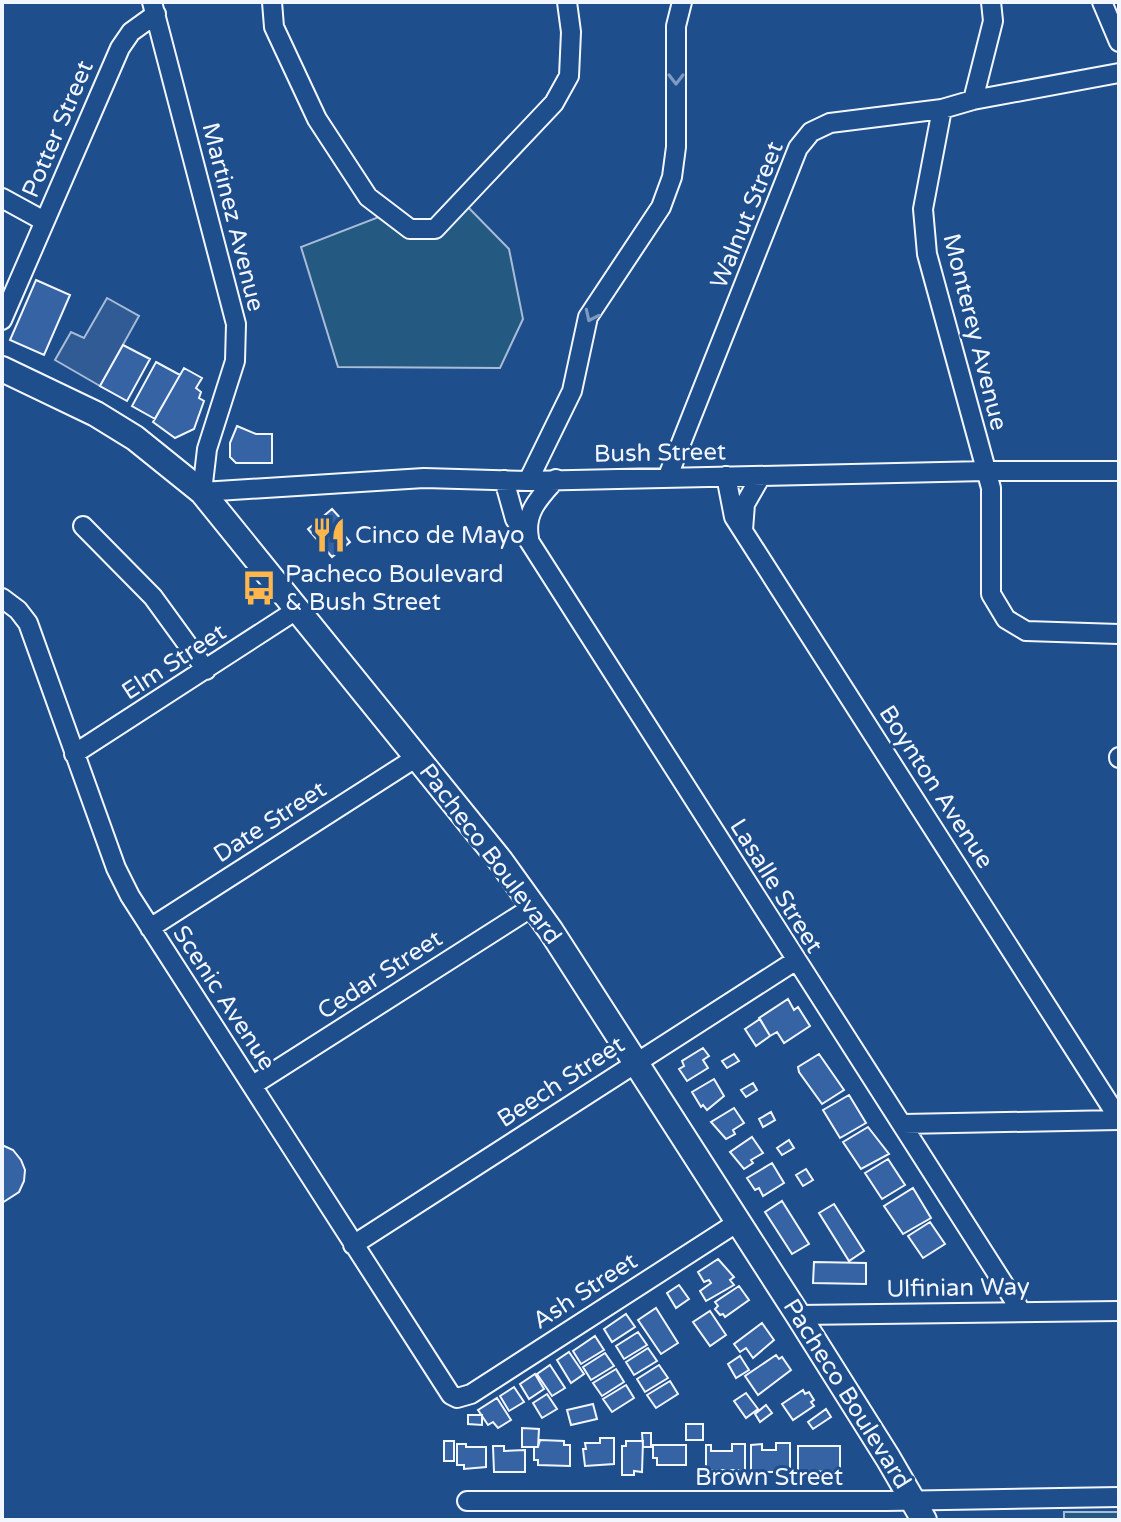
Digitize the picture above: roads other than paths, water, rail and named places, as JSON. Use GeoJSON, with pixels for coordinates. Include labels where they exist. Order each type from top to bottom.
{"type":"FeatureCollection","features":[{"type":"Feature","properties":{"kind":"main road","name":"Pacheco Boulevard"},"geometry":{"type":"LineString","coordinates":[[2,369],[96,414],[135,438],[202,492],[417,757],[534,906],[798,1315],[919,1510]]}},
{"type":"Feature","properties":{"kind":"street"},"geometry":{"type":"LineString","coordinates":[[272,2],[274,27],[317,119],[368,197],[410,229],[435,229],[554,103],[569,76],[571,32],[567,2]]}},
{"type":"Feature","properties":{"kind":"street"},"geometry":{"type":"LineString","coordinates":[[528,481],[572,391],[588,317],[661,207],[672,177],[676,147],[676,26],[682,2]]}},
{"type":"Feature","properties":{"kind":"street"},"geometry":{"type":"LineString","coordinates":[[973,100],[993,21],[991,2]]}},
{"type":"Feature","properties":{"kind":"street"},"geometry":{"type":"LineString","coordinates":[[1102,2],[1119,42]]}},
{"type":"Feature","properties":{"kind":"street","name":"Potter Street"},"geometry":{"type":"LineString","coordinates":[[2,320],[120,48],[154,8]]}},
{"type":"Feature","properties":{"kind":"street","name":"Martinez Avenue"},"geometry":{"type":"LineString","coordinates":[[154,8],[236,324],[235,361],[207,449],[202,492]]}},
{"type":"Feature","properties":{"kind":"street","name":"Walnut Street"},"geometry":{"type":"LineString","coordinates":[[668,476],[798,148],[811,132],[830,123],[942,109],[973,100],[1119,73]]}},
{"type":"Feature","properties":{"kind":"street","name":"Monterey Avenue"},"geometry":{"type":"LineString","coordinates":[[942,109],[923,209],[927,254],[991,488],[991,594],[1006,619],[1026,631],[1119,634]]}},
{"type":"Feature","properties":{"kind":"street"},"geometry":{"type":"LineString","coordinates":[[2,198],[44,221]]}},
{"type":"Feature","properties":{"kind":"street","name":"Bush Street"},"geometry":{"type":"LineString","coordinates":[[202,492],[424,478],[528,481],[668,476],[1119,471]]}},
{"type":"Feature","properties":{"kind":"street","name":"Boynton Avenue"},"geometry":{"type":"LineString","coordinates":[[726,476],[734,517],[1119,1119]]}},
{"type":"Feature","properties":{"kind":"street"},"geometry":{"type":"LineString","coordinates":[[743,530],[745,504],[761,476]]}},
{"type":"Feature","properties":{"kind":"street"},"geometry":{"type":"LineString","coordinates":[[531,544],[528,519],[541,496],[556,479]]}},
{"type":"Feature","properties":{"kind":"street","name":"Lasalle Street"},"geometry":{"type":"LineString","coordinates":[[504,480],[515,519],[1021,1311]]}},
{"type":"Feature","properties":{"kind":"street"},"geometry":{"type":"LineString","coordinates":[[83,526],[153,597],[206,670]]}},
{"type":"Feature","properties":{"kind":"street","name":"Scenic Avenue"},"geometry":{"type":"LineString","coordinates":[[2,598],[18,610],[28,623],[116,868],[150,928],[446,1390],[457,1398]]}},
{"type":"Feature","properties":{"kind":"street","name":"Elm Street"},"geometry":{"type":"LineString","coordinates":[[74,754],[298,609]]}},
{"type":"Feature","properties":{"kind":"street","name":"Date Street"},"geometry":{"type":"LineString","coordinates":[[150,928],[417,757]]}},
{"type":"Feature","properties":{"kind":"street","name":"Cedar Street"},"geometry":{"type":"LineString","coordinates":[[253,1085],[534,906]]}},
{"type":"Feature","properties":{"kind":"street","name":"Beech Street"},"geometry":{"type":"LineString","coordinates":[[353,1245],[795,961]]}},
{"type":"Feature","properties":{"kind":"street"},"geometry":{"type":"LineString","coordinates":[[903,1124],[1119,1119]]}},
{"type":"Feature","properties":{"kind":"street","name":"Ash Street"},"geometry":{"type":"LineString","coordinates":[[457,1398],[471,1394],[738,1222]]}},
{"type":"Feature","properties":{"kind":"street","name":"Ulfinian Way"},"geometry":{"type":"LineString","coordinates":[[798,1315],[1119,1311]]}},
{"type":"Feature","properties":{"kind":"street","name":"Brown Street"},"geometry":{"type":"LineString","coordinates":[[467,1501],[919,1510],[1119,1497]]}},
{"type":"Feature","properties":{"kind":"place","name":"Cinco de Mayo"},"geometry":{"type":"Point","coordinates":[329,535]}},
{"type":"Feature","properties":{"kind":"place","name":"Pacheco Boulevard & Bush Street"},"geometry":{"type":"Point","coordinates":[259,588]}}]}
